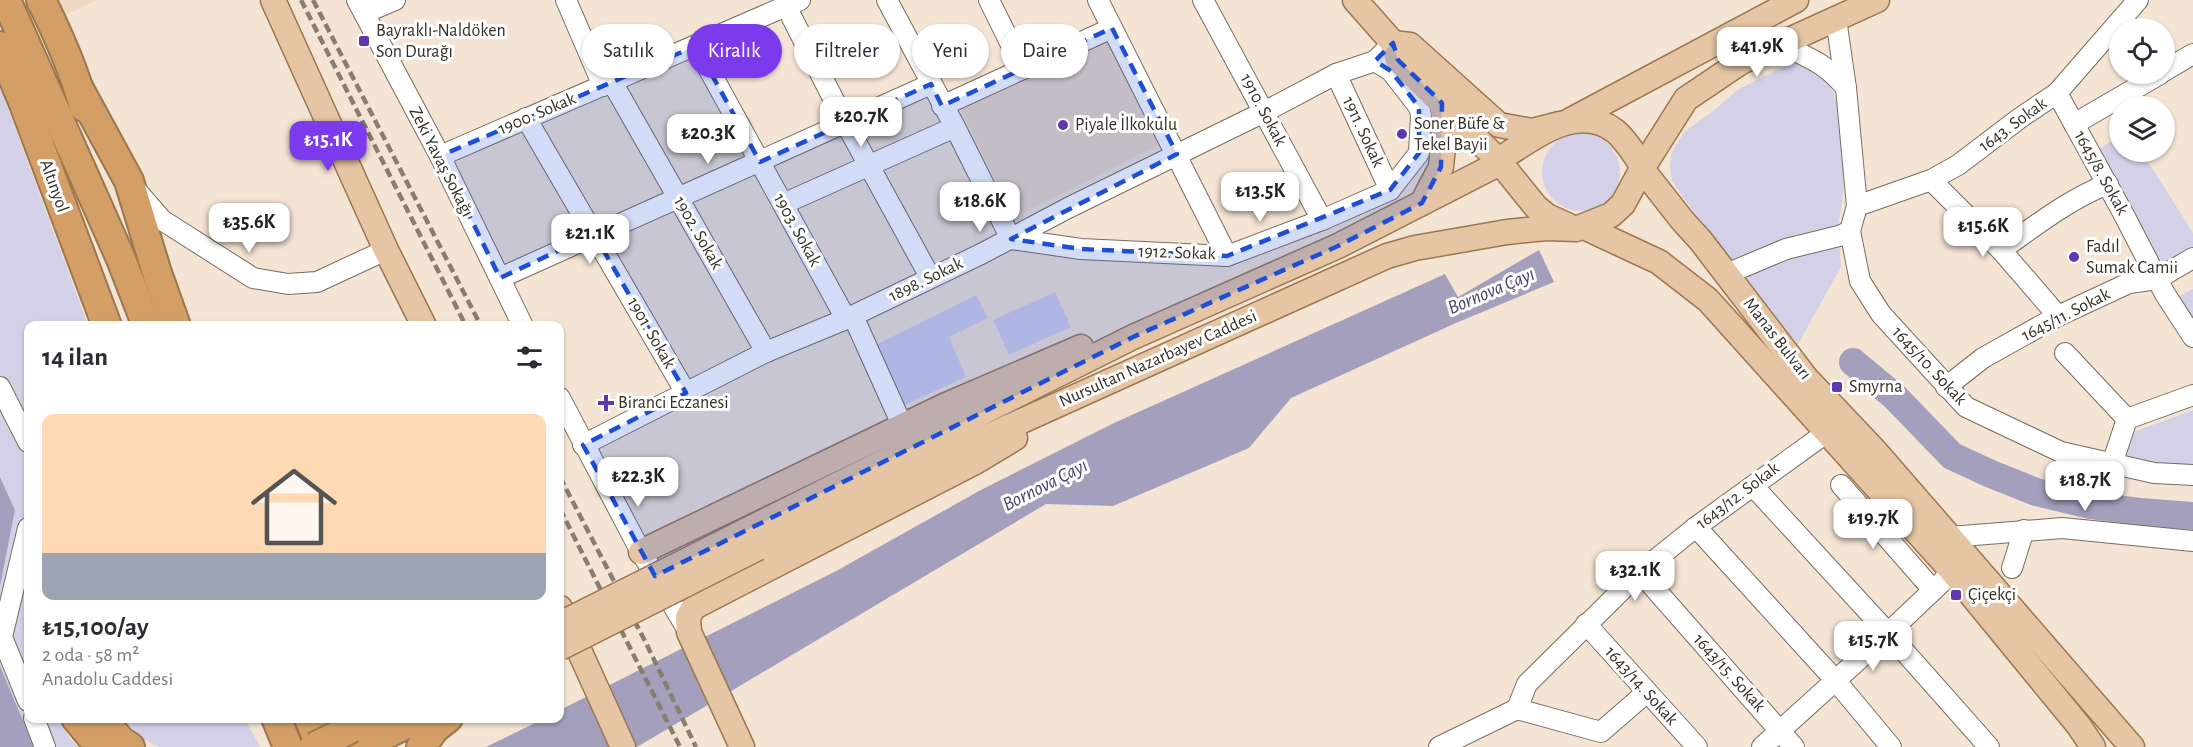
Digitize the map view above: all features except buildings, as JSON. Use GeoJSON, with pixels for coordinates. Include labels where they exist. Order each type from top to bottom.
{"type":"FeatureCollection","features":[{"type":"Feature","properties":{"kind":"highway"},"geometry":{"type":"LineString","coordinates":[[6,0],[109,233],[145,321]]}},
{"type":"Feature","properties":{"kind":"highway"},"geometry":{"type":"LineString","coordinates":[[41,0],[79,89],[99,160],[109,233]]}},
{"type":"Feature","properties":{"kind":"highway","name":"Altınyol"},"geometry":{"type":"LineString","coordinates":[[0,46],[105,321]]}},
{"type":"Feature","properties":{"kind":"highway"},"geometry":{"type":"LineString","coordinates":[[79,89],[129,181],[174,321]]}},
{"type":"Feature","properties":{"kind":"highway"},"geometry":{"type":"LineString","coordinates":[[95,297],[99,321]]}},
{"type":"Feature","properties":{"kind":"highway"},"geometry":{"type":"LineString","coordinates":[[80,723],[100,747]]}},
{"type":"Feature","properties":{"kind":"highway"},"geometry":{"type":"LineString","coordinates":[[105,723],[121,741],[130,747]]}},
{"type":"Feature","properties":{"kind":"highway"},"geometry":{"type":"LineString","coordinates":[[278,723],[288,747]]}},
{"type":"Feature","properties":{"kind":"highway"},"geometry":{"type":"LineString","coordinates":[[311,723],[321,747]]}},
{"type":"Feature","properties":{"kind":"highway"},"geometry":{"type":"LineString","coordinates":[[314,747],[360,723]]}},
{"type":"Feature","properties":{"kind":"highway"},"geometry":{"type":"LineString","coordinates":[[361,747],[408,723]]}},
{"type":"Feature","properties":{"kind":"highway"},"geometry":{"type":"LineString","coordinates":[[421,747],[442,723]]}},
{"type":"Feature","properties":{"kind":"main road"},"geometry":{"type":"LineString","coordinates":[[273,0],[386,250],[422,321]]}},
{"type":"Feature","properties":{"kind":"main road"},"geometry":{"type":"LineString","coordinates":[[1355,0],[1393,43],[1398,60],[1499,161],[1536,207],[1547,216],[1580,228],[1611,215],[1623,204],[1686,99],[1741,62],[1877,0]]}},
{"type":"Feature","properties":{"kind":"main road"},"geometry":{"type":"LineString","coordinates":[[1499,161],[1565,122],[1787,3]]}},
{"type":"Feature","properties":{"kind":"main road"},"geometry":{"type":"LineString","coordinates":[[1393,43],[1410,45],[1499,125],[1532,131],[1565,122],[1588,119],[1616,132],[1643,168]]}},
{"type":"Feature","properties":{"kind":"main road"},"geometry":{"type":"LineString","coordinates":[[1422,203],[1441,166],[1445,125],[1442,103]]}},
{"type":"Feature","properties":{"kind":"main road","name":"Nursultan Nazarbayev Caddesi"},"geometry":{"type":"LineString","coordinates":[[755,538],[1133,337],[1338,246],[1499,161]]}},
{"type":"Feature","properties":{"kind":"main road","name":"Manas Bulvarı"},"geometry":{"type":"LineString","coordinates":[[1643,168],[1806,378],[1876,452],[2132,747]]}},
{"type":"Feature","properties":{"kind":"main road","name":"Nursultan Nazarbayev Caddesi"},"geometry":{"type":"LineString","coordinates":[[755,538],[911,471],[1387,256],[1416,248],[1507,232],[1546,228],[1580,228]]}},
{"type":"Feature","properties":{"kind":"main road","name":"Manas Bulvarı"},"geometry":{"type":"LineString","coordinates":[[1580,228],[1659,262],[1708,300],[1951,570],[2079,726],[2093,747]]}},
{"type":"Feature","properties":{"kind":"main road"},"geometry":{"type":"LineString","coordinates":[[641,552],[995,383],[1076,349],[1110,340],[1133,337]]}},
{"type":"Feature","properties":{"kind":"main road"},"geometry":{"type":"LineString","coordinates":[[742,747],[689,632],[688,617],[694,607],[977,461],[1011,441],[1077,395]]}},
{"type":"Feature","properties":{"kind":"main road"},"geometry":{"type":"LineString","coordinates":[[564,622],[755,538]]}},
{"type":"Feature","properties":{"kind":"main road"},"geometry":{"type":"LineString","coordinates":[[564,646],[755,538]]}},
{"type":"Feature","properties":{"kind":"main road"},"geometry":{"type":"LineString","coordinates":[[564,617],[623,747]]}},
{"type":"Feature","properties":{"kind":"street"},"geometry":{"type":"LineString","coordinates":[[360,7],[395,0]]}},
{"type":"Feature","properties":{"kind":"street","name":"1902. Sokak"},"geometry":{"type":"LineString","coordinates":[[566,0],[607,84],[678,198],[766,352]]}},
{"type":"Feature","properties":{"kind":"street"},"geometry":{"type":"LineString","coordinates":[[887,0],[1011,238]]}},
{"type":"Feature","properties":{"kind":"street"},"geometry":{"type":"LineString","coordinates":[[989,0],[1001,24]]}},
{"type":"Feature","properties":{"kind":"street"},"geometry":{"type":"LineString","coordinates":[[1098,0],[1227,255]]}},
{"type":"Feature","properties":{"kind":"street","name":"1910. Sokak"},"geometry":{"type":"LineString","coordinates":[[1203,0],[1322,220]]}},
{"type":"Feature","properties":{"kind":"street","name":"1643. Sokak"},"geometry":{"type":"LineString","coordinates":[[1857,206],[1931,180],[1958,165],[2056,93],[2138,0]]}},
{"type":"Feature","properties":{"kind":"street"},"geometry":{"type":"LineString","coordinates":[[793,3],[845,122],[930,277]]}},
{"type":"Feature","properties":{"kind":"street","name":"1900. Sokak"},"geometry":{"type":"LineString","coordinates":[[731,24],[758,8],[793,3]]}},
{"type":"Feature","properties":{"kind":"street","name":"Zeki Yavaş Sokağı"},"geometry":{"type":"LineString","coordinates":[[360,7],[440,156],[521,321]]}},
{"type":"Feature","properties":{"kind":"street"},"geometry":{"type":"LineString","coordinates":[[1836,20],[1857,206]]}},
{"type":"Feature","properties":{"kind":"street"},"geometry":{"type":"LineString","coordinates":[[1088,39],[1112,28]]}},
{"type":"Feature","properties":{"kind":"street","name":"1898. Sokak"},"geometry":{"type":"LineString","coordinates":[[583,445],[766,352],[849,317],[1011,238],[1336,74],[1375,61],[1393,43]]}},
{"type":"Feature","properties":{"kind":"street"},"geometry":{"type":"LineString","coordinates":[[1780,44],[1834,73],[1845,88]]}},
{"type":"Feature","properties":{"kind":"street","name":"1900. Sokak"},"geometry":{"type":"LineString","coordinates":[[440,156],[687,49]]}},
{"type":"Feature","properties":{"kind":"street"},"geometry":{"type":"LineString","coordinates":[[2175,65],[2193,54]]}},
{"type":"Feature","properties":{"kind":"street","name":"1912. Sokak"},"geometry":{"type":"LineString","coordinates":[[1011,238],[1081,249],[1227,255],[1322,220],[1390,190],[1419,153],[1421,115],[1419,107],[1391,71],[1375,61]]}},
{"type":"Feature","properties":{"kind":"street","name":"1911. Sokak"},"geometry":{"type":"LineString","coordinates":[[1336,74],[1390,190]]}},
{"type":"Feature","properties":{"kind":"street","name":"1903. Sokak"},"geometry":{"type":"LineString","coordinates":[[714,78],[783,204],[849,317],[903,427]]}},
{"type":"Feature","properties":{"kind":"street"},"geometry":{"type":"LineString","coordinates":[[942,106],[1003,78]]}},
{"type":"Feature","properties":{"kind":"street"},"geometry":{"type":"LineString","coordinates":[[500,278],[931,84]]}},
{"type":"Feature","properties":{"kind":"street","name":"1645/8. Sokak"},"geometry":{"type":"LineString","coordinates":[[2143,84],[2074,124],[2157,279],[2193,337]]}},
{"type":"Feature","properties":{"kind":"street"},"geometry":{"type":"LineString","coordinates":[[2056,93],[2074,124]]}},
{"type":"Feature","properties":{"kind":"street","name":"1901. Sokak"},"geometry":{"type":"LineString","coordinates":[[526,118],[686,393]]}},
{"type":"Feature","properties":{"kind":"street"},"geometry":{"type":"LineString","coordinates":[[783,204],[955,127]]}},
{"type":"Feature","properties":{"kind":"street"},"geometry":{"type":"LineString","coordinates":[[1931,180],[2001,250],[2058,316]]}},
{"type":"Feature","properties":{"kind":"street"},"geometry":{"type":"LineString","coordinates":[[129,181],[162,220],[253,278],[288,284],[317,282],[386,250]]}},
{"type":"Feature","properties":{"kind":"street"},"geometry":{"type":"LineString","coordinates":[[2001,250],[2092,190],[2108,184]]}},
{"type":"Feature","properties":{"kind":"street","name":"1645/10. Sokak"},"geometry":{"type":"LineString","coordinates":[[1857,206],[1850,231],[1860,281],[1881,314],[1966,407],[2061,452],[2154,473],[2193,475]]}},
{"type":"Feature","properties":{"kind":"street"},"geometry":{"type":"LineString","coordinates":[[1736,270],[1786,249],[1839,236],[1850,231]]}},
{"type":"Feature","properties":{"kind":"street","name":"1645/11. Sokak"},"geometry":{"type":"LineString","coordinates":[[1946,387],[1983,358],[2058,316],[2129,283],[2157,279],[2193,258]]}},
{"type":"Feature","properties":{"kind":"street"},"geometry":{"type":"LineString","coordinates":[[2065,353],[2127,419]]}},
{"type":"Feature","properties":{"kind":"street"},"geometry":{"type":"LineString","coordinates":[[0,387],[24,434]]}},
{"type":"Feature","properties":{"kind":"street"},"geometry":{"type":"LineString","coordinates":[[2127,419],[2193,395]]}},
{"type":"Feature","properties":{"kind":"street"},"geometry":{"type":"LineString","coordinates":[[564,406],[641,552],[689,632]]}},
{"type":"Feature","properties":{"kind":"street"},"geometry":{"type":"LineString","coordinates":[[2112,464],[2127,419]]}},
{"type":"Feature","properties":{"kind":"street","name":"1643/12. Sokak"},"geometry":{"type":"LineString","coordinates":[[1517,709],[1527,684],[1640,572],[1696,527],[1826,433]]}},
{"type":"Feature","properties":{"kind":"street"},"geometry":{"type":"LineString","coordinates":[[1841,485],[1933,590]]}},
{"type":"Feature","properties":{"kind":"street"},"geometry":{"type":"LineString","coordinates":[[1753,486],[1989,747]]}},
{"type":"Feature","properties":{"kind":"street"},"geometry":{"type":"LineString","coordinates":[[1696,527],[1836,681],[1891,747]]}},
{"type":"Feature","properties":{"kind":"street"},"geometry":{"type":"LineString","coordinates":[[1950,537],[2062,528],[2193,541]]}},
{"type":"Feature","properties":{"kind":"street"},"geometry":{"type":"LineString","coordinates":[[2012,568],[2024,530]]}},
{"type":"Feature","properties":{"kind":"street"},"geometry":{"type":"LineString","coordinates":[[24,545],[2,637],[24,691]]}},
{"type":"Feature","properties":{"kind":"street"},"geometry":{"type":"LineString","coordinates":[[1762,747],[1888,633],[1951,570]]}},
{"type":"Feature","properties":{"kind":"street","name":"1643/15. Sokak"},"geometry":{"type":"LineString","coordinates":[[1640,572],[1794,747]]}},
{"type":"Feature","properties":{"kind":"street","name":"1643/14. Sokak"},"geometry":{"type":"LineString","coordinates":[[1586,624],[1696,747]]}},
{"type":"Feature","properties":{"kind":"street"},"geometry":{"type":"LineString","coordinates":[[1439,747],[1517,709],[1602,732],[1647,692]]}},
{"type":"Feature","properties":{"kind":"street"},"geometry":{"type":"LineString","coordinates":[[36,723],[45,747]]}},
{"type":"Feature","properties":{"kind":"highlighted area"},"geometry":{"type":"Polygon","coordinates":[[[1112,28],[1177,154],[1011,239],[1081,249],[1227,256],[1390,190],[1419,153],[1419,107],[1391,71],[1375,61],[1393,43],[1398,60],[1442,103],[1441,167],[1422,203],[1338,246],[1133,337],[655,576],[583,445],[686,393],[594,234],[500,278],[440,156],[696,46],[760,162],[931,84],[942,106],[1112,28]]]}},
{"type":"Feature","properties":{"kind":"shaded area"},"geometry":{"type":"Polygon","coordinates":[[[41,0],[96,0],[52,22],[41,0]]]}},
{"type":"Feature","properties":{"kind":"shaded area","name":"Piyale İlkokulu"},"geometry":{"type":"Polygon","coordinates":[[[1115,40],[1166,142],[1013,218],[960,108],[1028,78],[1088,78],[1088,52],[1115,40]]]}},
{"type":"Feature","properties":{"kind":"shaded area"},"geometry":{"type":"Polygon","coordinates":[[[1809,58],[1829,78],[1839,112],[1844,188],[1838,228],[1841,267],[1798,344],[1717,246],[1672,181],[1670,166],[1672,152],[1684,132],[1716,109],[1737,90],[1781,68],[1809,58]]]}},
{"type":"Feature","properties":{"kind":"shaded area"},"geometry":{"type":"Polygon","coordinates":[[[0,87],[87,321],[24,321],[24,723],[62,723],[69,738],[79,747],[34,747],[0,666],[0,587],[15,510],[0,477],[0,87]]]}},
{"type":"Feature","properties":{"kind":"shaded area"},"geometry":{"type":"Polygon","coordinates":[[[1581,133],[1596,136],[1613,150],[1620,172],[1617,187],[1603,204],[1581,211],[1566,208],[1549,194],[1542,172],[1545,157],[1559,140],[1581,133]]]}},
{"type":"Feature","properties":{"kind":"shaded area"},"geometry":{"type":"Polygon","coordinates":[[[2109,143],[2109,162],[2148,162],[2193,233],[2193,253],[2159,272],[2095,152],[2109,143]]]}},
{"type":"Feature","properties":{"kind":"shaded area"},"geometry":{"type":"Polygon","coordinates":[[[2193,289],[2193,324],[2174,299],[2193,289]]]}},
{"type":"Feature","properties":{"kind":"shaded area"},"geometry":{"type":"Polygon","coordinates":[[[1055,292],[1071,327],[1009,355],[993,320],[1055,292]]]}},
{"type":"Feature","properties":{"kind":"shaded area"},"geometry":{"type":"Polygon","coordinates":[[[976,295],[988,318],[949,337],[966,377],[900,407],[871,347],[976,295]]]}},
{"type":"Feature","properties":{"kind":"shaded area"},"geometry":{"type":"Polygon","coordinates":[[[2193,410],[2193,465],[2121,461],[2136,431],[2193,410]]]}},
{"type":"Feature","properties":{"kind":"shaded area"},"geometry":{"type":"Polygon","coordinates":[[[127,723],[247,723],[260,747],[159,747],[139,737],[127,723]]]}},
{"type":"Feature","properties":{"kind":"water"},"geometry":{"type":"Polygon","coordinates":[[[1539,250],[1554,282],[1456,323],[1291,398],[1249,448],[1113,506],[1046,504],[637,747],[486,747],[535,723],[564,723],[564,708],[838,570],[979,491],[1114,423],[1445,274],[1458,297],[1539,250]]]}},
{"type":"Feature","properties":{"kind":"water"},"geometry":{"type":"Polygon","coordinates":[[[0,477],[15,510],[0,587],[0,477]]]}},
{"type":"Feature","properties":{"kind":"water"},"geometry":{"type":"Polygon","coordinates":[[[0,666],[34,747],[0,747],[0,666]]]}},
{"type":"Feature","properties":{"kind":"waterway","name":"Bornova Çayı"},"geometry":{"type":"LineString","coordinates":[[1853,362],[1895,397],[1952,456],[1991,474],[2036,492],[2090,505],[2193,516]]}},
{"type":"Feature","properties":{"kind":"railway"},"geometry":{"type":"LineString","coordinates":[[301,0],[463,321]]}},
{"type":"Feature","properties":{"kind":"railway"},"geometry":{"type":"LineString","coordinates":[[313,0],[478,321]]}},
{"type":"Feature","properties":{"kind":"railway"},"geometry":{"type":"LineString","coordinates":[[564,485],[647,645],[696,747]]}},
{"type":"Feature","properties":{"kind":"railway"},"geometry":{"type":"LineString","coordinates":[[564,517],[680,747]]}},
{"type":"Feature","properties":{"kind":"place","name":"Bayraklı-Naldöken Son Durağı"},"geometry":{"type":"Point","coordinates":[364,41]}},
{"type":"Feature","properties":{"kind":"place","name":"Piyale İlkokulu"},"geometry":{"type":"Point","coordinates":[1063,125]}},
{"type":"Feature","properties":{"kind":"place","name":"Soner Büfe & Tekel Bayii"},"geometry":{"type":"Point","coordinates":[1402,134]}},
{"type":"Feature","properties":{"kind":"place","name":"Fadıl Sumak Camii"},"geometry":{"type":"Point","coordinates":[2074,257]}},
{"type":"Feature","properties":{"kind":"place","name":"Smyrna"},"geometry":{"type":"Point","coordinates":[1837,387]}},
{"type":"Feature","properties":{"kind":"place","name":"Biranci Eczanesi"},"geometry":{"type":"Point","coordinates":[606,403]}},
{"type":"Feature","properties":{"kind":"place","name":"Çiçekçi"},"geometry":{"type":"Point","coordinates":[1956,595]}}]}
